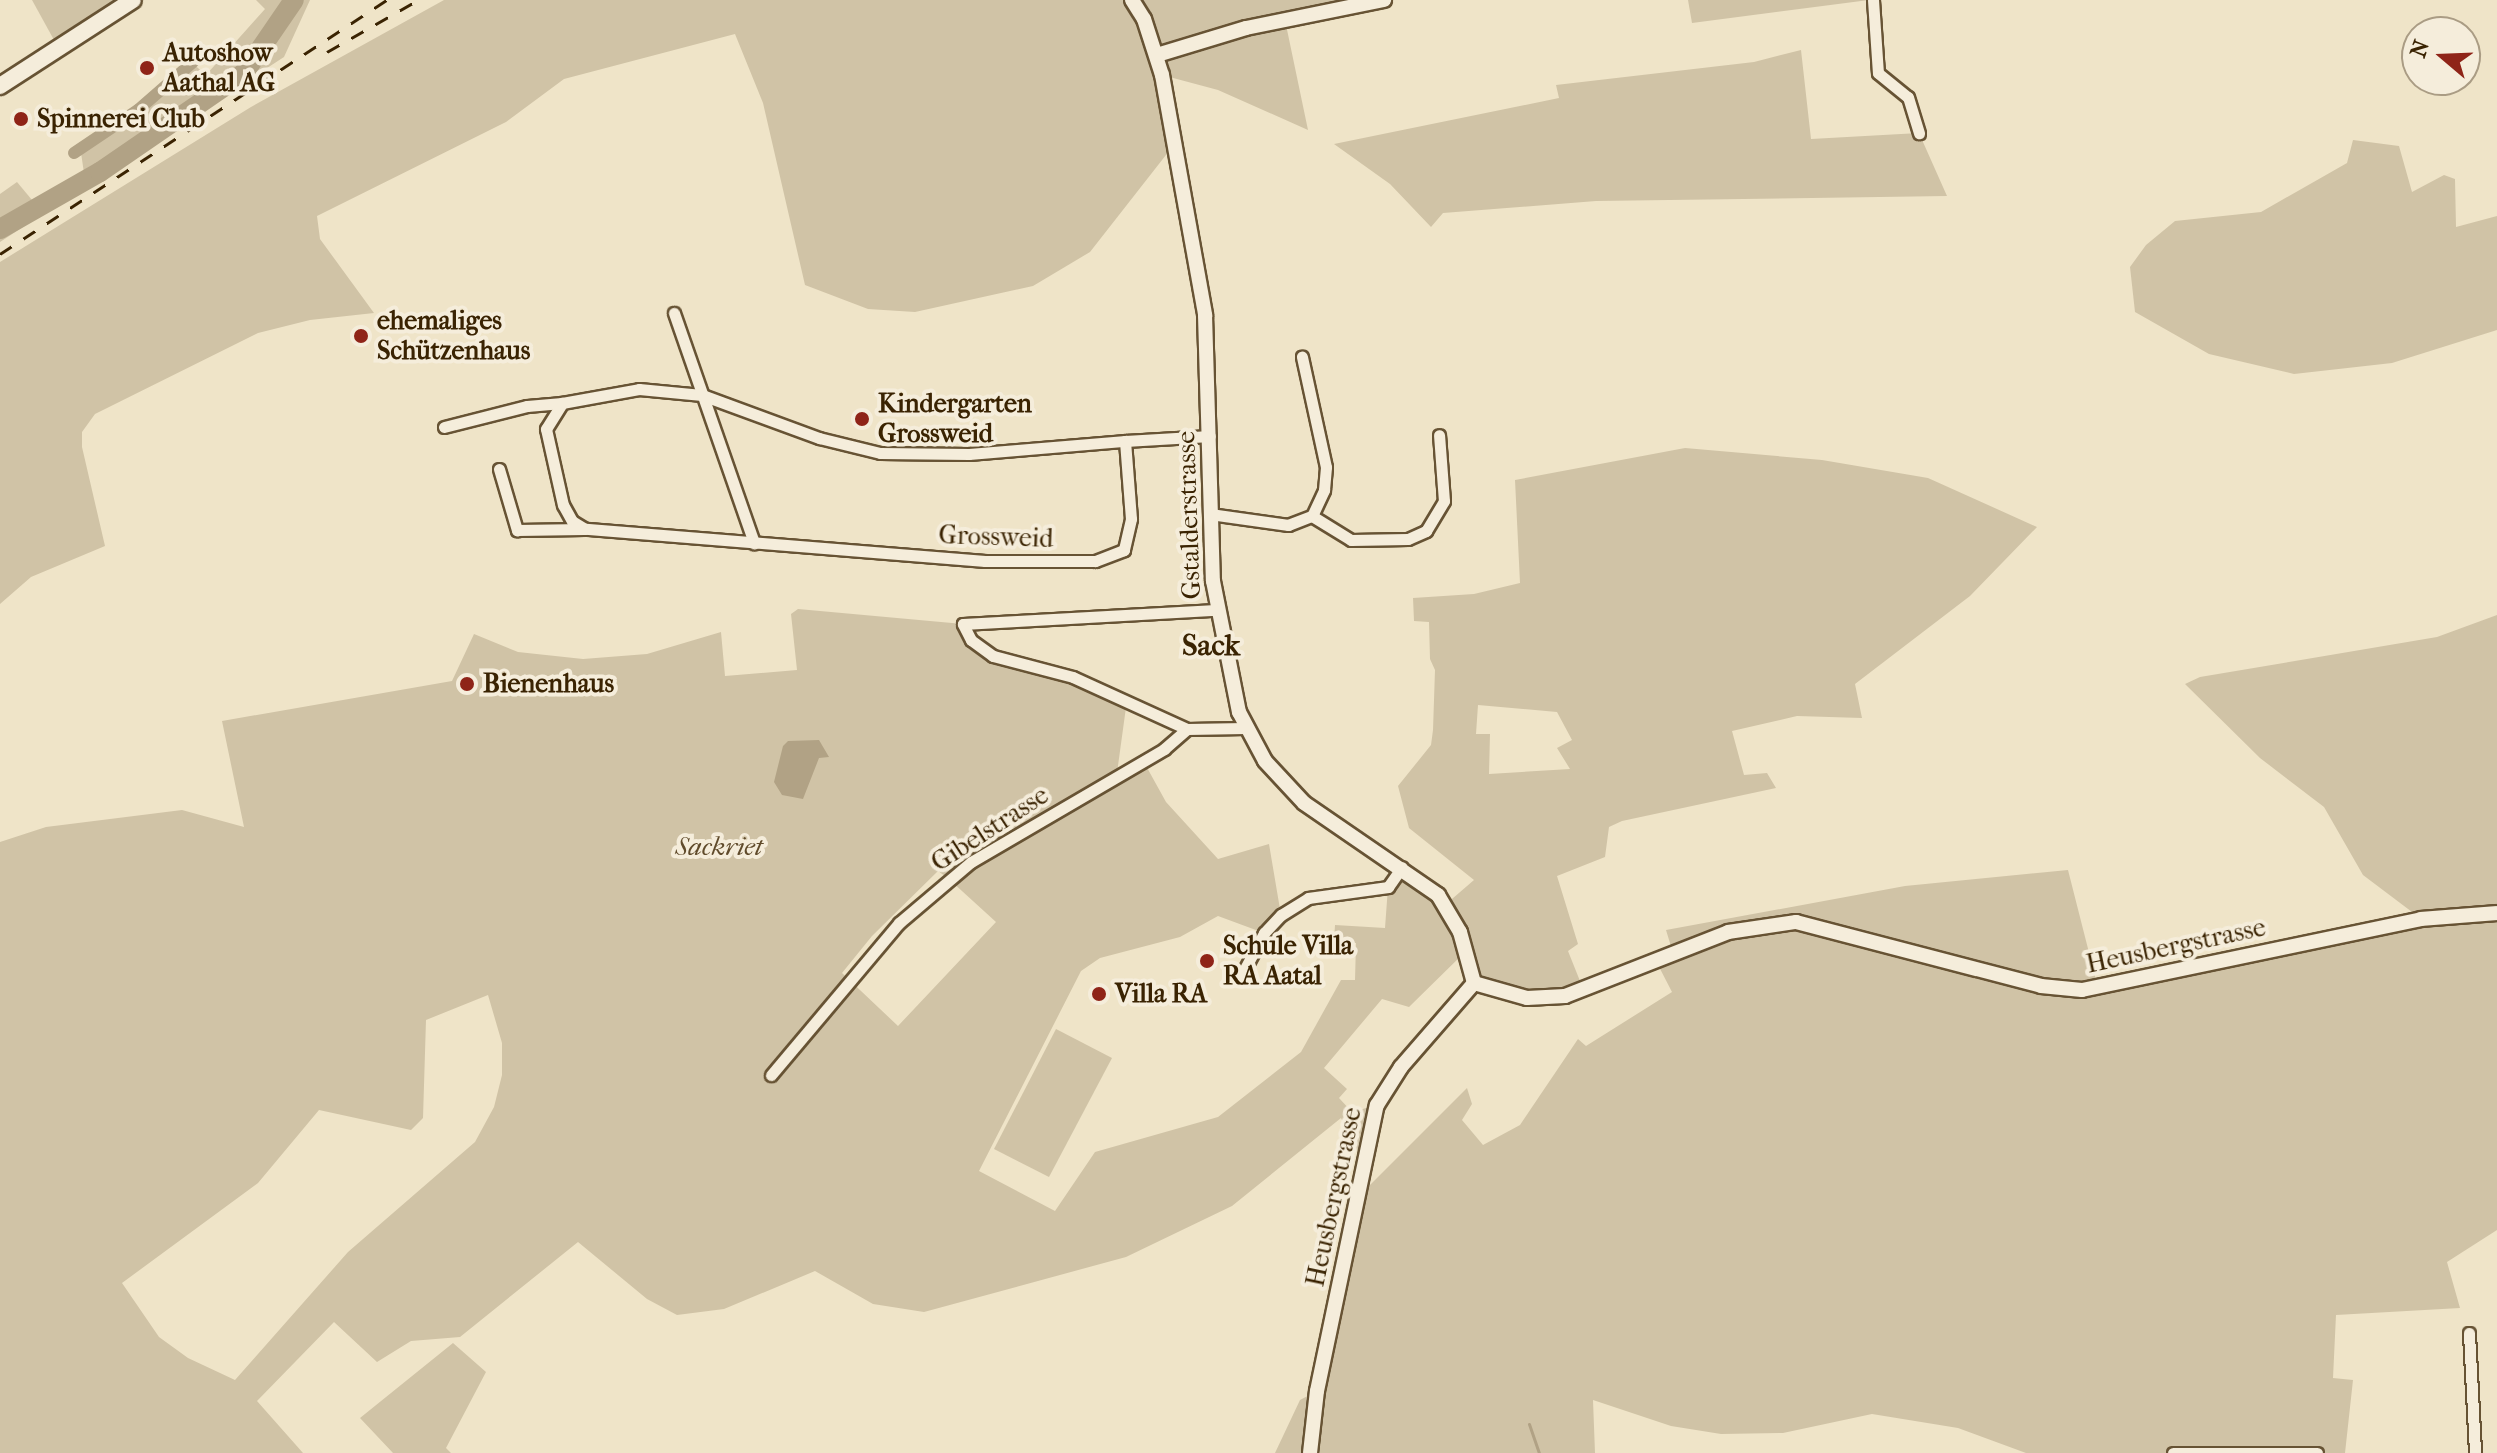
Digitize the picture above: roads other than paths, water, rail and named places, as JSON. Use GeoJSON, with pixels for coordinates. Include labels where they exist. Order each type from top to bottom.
{"type":"FeatureCollection","features":[{"type":"Feature","properties":{"kind":"main road"},"geometry":{"type":"LineString","coordinates":[[0,86],[133,0]]}},
{"type":"Feature","properties":{"kind":"street","name":"Gstalderstrasse"},"geometry":{"type":"LineString","coordinates":[[1132,0],[1157,55],[1208,335],[1210,514],[1216,610],[1245,728],[1265,761],[1304,803],[1402,867],[1445,905],[1460,932],[1474,983]]}},
{"type":"Feature","properties":{"kind":"street"},"geometry":{"type":"LineString","coordinates":[[1157,55],[1246,28],[1384,0]]}},
{"type":"Feature","properties":{"kind":"street"},"geometry":{"type":"LineString","coordinates":[[1873,0],[1878,73],[1908,97],[1919,133]]}},
{"type":"Feature","properties":{"kind":"street"},"geometry":{"type":"LineString","coordinates":[[674,313],[754,543]]}},
{"type":"Feature","properties":{"kind":"street"},"geometry":{"type":"LineString","coordinates":[[1210,514],[1288,525],[1312,516],[1324,490],[1326,467],[1302,357]]}},
{"type":"Feature","properties":{"kind":"street"},"geometry":{"type":"LineString","coordinates":[[444,427],[527,406],[562,403],[620,390],[702,395],[819,438],[880,453],[957,455],[1210,436]]}},
{"type":"Feature","properties":{"kind":"street"},"geometry":{"type":"LineString","coordinates":[[562,403],[549,419],[547,440],[563,505],[572,521],[585,529]]}},
{"type":"Feature","properties":{"kind":"street"},"geometry":{"type":"LineString","coordinates":[[1312,516],[1351,540],[1408,539],[1426,531],[1444,501],[1439,435]]}},
{"type":"Feature","properties":{"kind":"street","name":"Grossweid"},"geometry":{"type":"LineString","coordinates":[[499,469],[517,530],[585,529],[985,561],[1112,558],[1130,539],[1125,441]]}},
{"type":"Feature","properties":{"kind":"street"},"geometry":{"type":"LineString","coordinates":[[1216,610],[963,624],[971,640],[993,656],[1087,682],[1187,729],[1245,728]]}},
{"type":"Feature","properties":{"kind":"street","name":"Gibelstrasse"},"geometry":{"type":"LineString","coordinates":[[771,1075],[899,923],[947,879],[1164,749],[1187,729]]}},
{"type":"Feature","properties":{"kind":"street"},"geometry":{"type":"LineString","coordinates":[[1242,974],[1281,915],[1308,898],[1388,887],[1402,867]]}},
{"type":"Feature","properties":{"kind":"street","name":"Heusbergstrasse"},"geometry":{"type":"LineString","coordinates":[[1310,1453],[1317,1391],[1377,1105],[1401,1067],[1474,983],[1527,998],[1565,996],[1728,932],[1769,921],[1796,922],[2041,986],[2082,990],[2421,919],[2497,913]]}},
{"type":"Feature","properties":{"kind":"street"},"geometry":{"type":"LineString","coordinates":[[2469,1333],[2475,1453]]}},
{"type":"Feature","properties":{"kind":"street"},"geometry":{"type":"LineString","coordinates":[[2173,1453],[2317,1453]]}},
{"type":"Feature","properties":{"kind":"waterway"},"geometry":{"type":"LineString","coordinates":[[0,229],[100,172],[244,73],[294,0]]}},
{"type":"Feature","properties":{"kind":"waterway"},"geometry":{"type":"LineString","coordinates":[[74,153],[138,110],[193,62]]}},
{"type":"Feature","properties":{"kind":"waterway"},"geometry":{"type":"LineString","coordinates":[[1529,1424],[1539,1453]]}},
{"type":"Feature","properties":{"kind":"railway"},"geometry":{"type":"LineString","coordinates":[[0,254],[387,0]]}},
{"type":"Feature","properties":{"kind":"railway"},"geometry":{"type":"LineString","coordinates":[[327,52],[418,0]]}},
{"type":"Feature","properties":{"kind":"place","name":"Autoshow Aathal AG"},"geometry":{"type":"Point","coordinates":[147,68]}},
{"type":"Feature","properties":{"kind":"place","name":"Spinnerei Club"},"geometry":{"type":"Point","coordinates":[21,119]}},
{"type":"Feature","properties":{"kind":"place","name":"ehemaliges Schützenhaus"},"geometry":{"type":"Point","coordinates":[361,336]}},
{"type":"Feature","properties":{"kind":"place","name":"Kindergarten Grossweid"},"geometry":{"type":"Point","coordinates":[862,419]}},
{"type":"Feature","properties":{"kind":"place","name":"Bienenhaus"},"geometry":{"type":"Point","coordinates":[467,684]}},
{"type":"Feature","properties":{"kind":"place","name":"Schule Villa RA Aatal"},"geometry":{"type":"Point","coordinates":[1207,961]}},
{"type":"Feature","properties":{"kind":"place","name":"Villa RA"},"geometry":{"type":"Point","coordinates":[1099,994]}},
{"type":"Feature","properties":{"kind":"district","name":"Sack"},"geometry":{"type":"Point","coordinates":[1211,646]}},
{"type":"Feature","properties":{"kind":"park label","name":"Sackriet"},"geometry":{"type":"Point","coordinates":[719,847]}}]}
